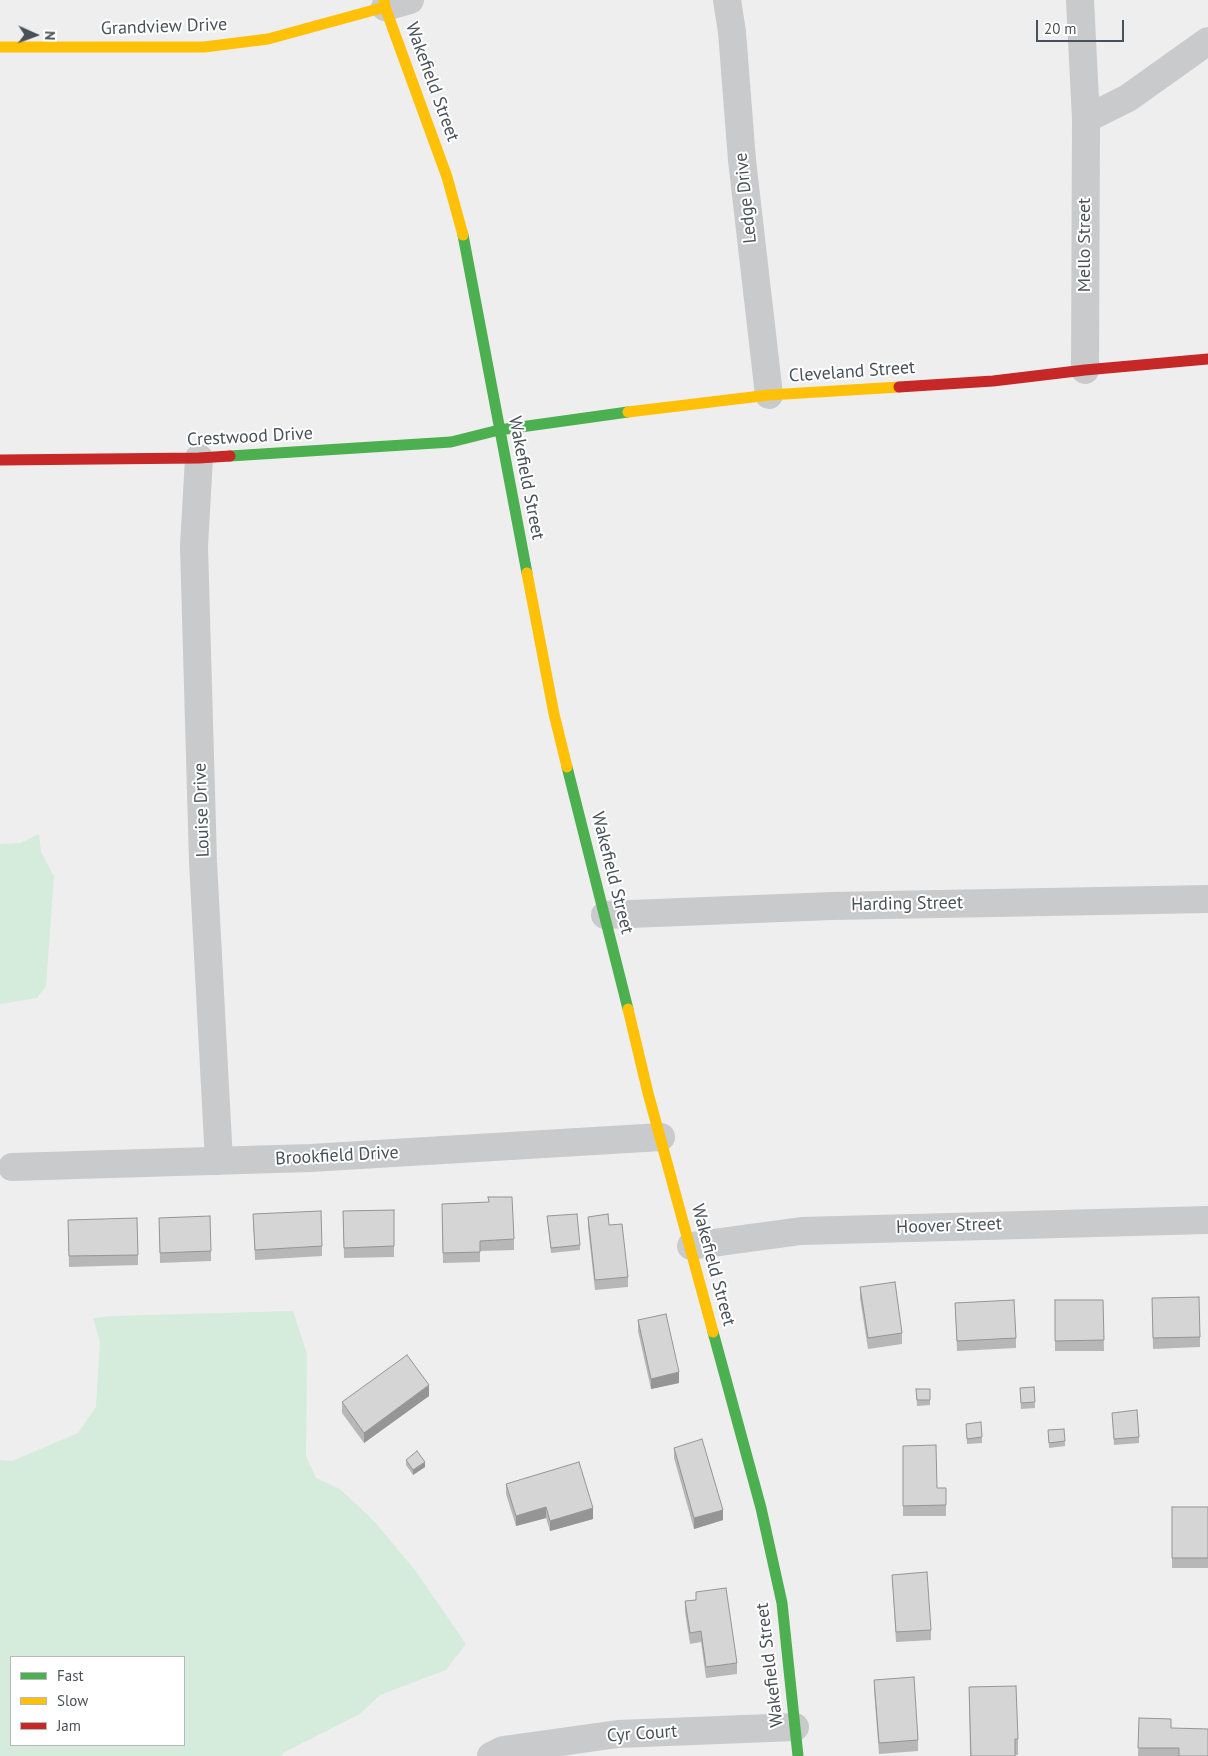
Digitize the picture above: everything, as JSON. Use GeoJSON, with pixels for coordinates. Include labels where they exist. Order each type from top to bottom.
{"type":"FeatureCollection","features":[{"type":"Feature","properties":{"kind":"street","name":"Ledge Drive"},"geometry":{"type":"LineString","coordinates":[[726,0],[732,32],[742,160],[769,395]]}},
{"type":"Feature","properties":{"kind":"street","name":"Mello Street"},"geometry":{"type":"LineString","coordinates":[[1080,0],[1086,119],[1085,370]]}},
{"type":"Feature","properties":{"kind":"street","name":"Grandview Drive"},"geometry":{"type":"LineString","coordinates":[[0,47],[204,47],[268,39],[316,27],[393,2]]}},
{"type":"Feature","properties":{"kind":"street","name":"Wakefield Street"},"geometry":{"type":"LineString","coordinates":[[393,2],[464,238],[554,714],[606,915],[648,1093],[691,1246],[722,1372],[761,1508],[782,1603],[798,1756]]}},
{"type":"Feature","properties":{"kind":"street"},"geometry":{"type":"LineString","coordinates":[[1086,119],[1128,98],[1208,41]]}},
{"type":"Feature","properties":{"kind":"street","name":"Cleveland Street"},"geometry":{"type":"LineString","coordinates":[[499,430],[769,395],[994,381],[1085,370],[1208,359]]}},
{"type":"Feature","properties":{"kind":"street","name":"Crestwood Drive"},"geometry":{"type":"LineString","coordinates":[[0,460],[199,458],[451,442],[499,430]]}},
{"type":"Feature","properties":{"kind":"street","name":"Louise Drive"},"geometry":{"type":"LineString","coordinates":[[199,458],[194,546],[202,812],[219,1161]]}},
{"type":"Feature","properties":{"kind":"street","name":"Harding Street"},"geometry":{"type":"LineString","coordinates":[[606,915],[832,906],[1208,899]]}},
{"type":"Feature","properties":{"kind":"street","name":"Brookfield Drive"},"geometry":{"type":"LineString","coordinates":[[12,1167],[310,1158],[660,1137]]}},
{"type":"Feature","properties":{"kind":"street","name":"Hoover Street"},"geometry":{"type":"LineString","coordinates":[[691,1246],[801,1231],[1208,1220]]}},
{"type":"Feature","properties":{"kind":"street","name":"Cyr Court"},"geometry":{"type":"LineString","coordinates":[[491,1756],[503,1750],[618,1734],[795,1727]]}},
{"type":"Feature","properties":{"kind":"green space"},"geometry":{"type":"Polygon","coordinates":[[[39,834],[41,852],[54,876],[46,986],[37,998],[0,1004],[0,844],[20,843],[39,834]]]}},
{"type":"Feature","properties":{"kind":"green space"},"geometry":{"type":"Polygon","coordinates":[[[293,1311],[307,1354],[306,1456],[316,1478],[340,1489],[374,1521],[415,1570],[466,1644],[446,1670],[380,1695],[360,1714],[283,1753],[281,1756],[0,1756],[0,1460],[12,1461],[78,1433],[96,1407],[100,1342],[93,1318],[293,1311]]]}},
{"type":"Feature","properties":{"kind":"building"},"geometry":{"type":"Polygon","coordinates":[[[488,1197],[512,1197],[514,1239],[480,1241],[480,1252],[443,1253],[442,1204],[489,1202],[488,1197]]]}},
{"type":"Feature","properties":{"kind":"building"},"geometry":{"type":"Polygon","coordinates":[[[394,1210],[394,1246],[344,1248],[343,1211],[394,1210]]]}},
{"type":"Feature","properties":{"kind":"building"},"geometry":{"type":"Polygon","coordinates":[[[321,1211],[322,1246],[255,1250],[253,1214],[321,1211]]]}},
{"type":"Feature","properties":{"kind":"building"},"geometry":{"type":"Polygon","coordinates":[[[577,1214],[580,1245],[551,1248],[547,1216],[577,1214]]]}},
{"type":"Feature","properties":{"kind":"building"},"geometry":{"type":"Polygon","coordinates":[[[608,1214],[609,1225],[622,1224],[628,1277],[595,1280],[588,1217],[608,1214]]]}},
{"type":"Feature","properties":{"kind":"building"},"geometry":{"type":"Polygon","coordinates":[[[210,1216],[211,1251],[160,1253],[159,1218],[210,1216]]]}},
{"type":"Feature","properties":{"kind":"building"},"geometry":{"type":"Polygon","coordinates":[[[137,1218],[138,1255],[69,1256],[68,1220],[137,1218]]]}},
{"type":"Feature","properties":{"kind":"building"},"geometry":{"type":"Polygon","coordinates":[[[895,1282],[902,1333],[868,1338],[860,1287],[895,1282]]]}},
{"type":"Feature","properties":{"kind":"building"},"geometry":{"type":"Polygon","coordinates":[[[1199,1297],[1200,1337],[1153,1338],[1152,1298],[1199,1297]]]}},
{"type":"Feature","properties":{"kind":"building"},"geometry":{"type":"Polygon","coordinates":[[[1014,1300],[1016,1338],[957,1341],[955,1303],[1014,1300]]]}},
{"type":"Feature","properties":{"kind":"building"},"geometry":{"type":"Polygon","coordinates":[[[1055,1300],[1103,1300],[1104,1340],[1055,1341],[1055,1300]]]}},
{"type":"Feature","properties":{"kind":"building"},"geometry":{"type":"Polygon","coordinates":[[[666,1314],[679,1372],[651,1379],[638,1320],[666,1314]]]}},
{"type":"Feature","properties":{"kind":"building"},"geometry":{"type":"Polygon","coordinates":[[[407,1355],[429,1385],[364,1433],[342,1402],[407,1355]]]}},
{"type":"Feature","properties":{"kind":"building"},"geometry":{"type":"Polygon","coordinates":[[[1034,1387],[1035,1402],[1021,1403],[1020,1388],[1034,1387]]]}},
{"type":"Feature","properties":{"kind":"building"},"geometry":{"type":"Polygon","coordinates":[[[916,1389],[930,1389],[930,1400],[917,1400],[916,1389]]]}},
{"type":"Feature","properties":{"kind":"building"},"geometry":{"type":"Polygon","coordinates":[[[1137,1410],[1139,1437],[1114,1439],[1112,1413],[1137,1410]]]}},
{"type":"Feature","properties":{"kind":"building"},"geometry":{"type":"Polygon","coordinates":[[[981,1422],[982,1437],[967,1439],[966,1424],[981,1422]]]}},
{"type":"Feature","properties":{"kind":"building"},"geometry":{"type":"Polygon","coordinates":[[[1064,1429],[1065,1441],[1049,1443],[1048,1430],[1064,1429]]]}},
{"type":"Feature","properties":{"kind":"building"},"geometry":{"type":"Polygon","coordinates":[[[702,1439],[723,1510],[694,1518],[674,1448],[702,1439]]]}},
{"type":"Feature","properties":{"kind":"building"},"geometry":{"type":"Polygon","coordinates":[[[936,1445],[937,1488],[946,1488],[946,1505],[903,1506],[903,1446],[936,1445]]]}},
{"type":"Feature","properties":{"kind":"building"},"geometry":{"type":"Polygon","coordinates":[[[417,1451],[425,1462],[413,1470],[406,1460],[417,1451]]]}},
{"type":"Feature","properties":{"kind":"building"},"geometry":{"type":"Polygon","coordinates":[[[579,1462],[593,1508],[550,1521],[546,1507],[516,1516],[506,1484],[579,1462]]]}},
{"type":"Feature","properties":{"kind":"building"},"geometry":{"type":"Polygon","coordinates":[[[1172,1507],[1208,1507],[1208,1558],[1172,1558],[1172,1507]]]}},
{"type":"Feature","properties":{"kind":"building"},"geometry":{"type":"Polygon","coordinates":[[[927,1572],[931,1630],[896,1632],[892,1575],[927,1572]]]}},
{"type":"Feature","properties":{"kind":"building"},"geometry":{"type":"Polygon","coordinates":[[[726,1588],[737,1663],[706,1667],[701,1631],[690,1633],[685,1601],[696,1600],[696,1592],[726,1588]]]}},
{"type":"Feature","properties":{"kind":"building"},"geometry":{"type":"Polygon","coordinates":[[[914,1677],[918,1740],[879,1743],[874,1680],[914,1677]]]}},
{"type":"Feature","properties":{"kind":"building"},"geometry":{"type":"Polygon","coordinates":[[[1016,1686],[1018,1739],[1015,1739],[1015,1756],[971,1756],[969,1687],[1016,1686]]]}},
{"type":"Feature","properties":{"kind":"building"},"geometry":{"type":"Polygon","coordinates":[[[1139,1718],[1171,1719],[1171,1728],[1208,1729],[1208,1756],[1179,1756],[1179,1748],[1138,1748],[1139,1718]]]}},
{"type":"Feature","properties":{"kind":"traffic: fast"},"geometry":{"type":"LineString","coordinates":[[463,235],[527,573]]}},
{"type":"Feature","properties":{"kind":"traffic: fast"},"geometry":{"type":"LineString","coordinates":[[230,456],[451,442],[499,430],[628,412]]}},
{"type":"Feature","properties":{"kind":"traffic: fast"},"geometry":{"type":"LineString","coordinates":[[567,767],[628,1009]]}},
{"type":"Feature","properties":{"kind":"traffic: fast"},"geometry":{"type":"LineString","coordinates":[[713,1332],[761,1508],[782,1603],[798,1756]]}},
{"type":"Feature","properties":{"kind":"traffic: slow"},"geometry":{"type":"LineString","coordinates":[[384,0],[447,177],[463,235]]}},
{"type":"Feature","properties":{"kind":"traffic: slow"},"geometry":{"type":"LineString","coordinates":[[0,47],[204,47],[268,39],[385,7]]}},
{"type":"Feature","properties":{"kind":"traffic: slow"},"geometry":{"type":"LineString","coordinates":[[628,412],[769,395],[899,387]]}},
{"type":"Feature","properties":{"kind":"traffic: slow"},"geometry":{"type":"LineString","coordinates":[[527,573],[554,714],[567,767]]}},
{"type":"Feature","properties":{"kind":"traffic: slow"},"geometry":{"type":"LineString","coordinates":[[628,1009],[648,1093],[713,1332]]}},
{"type":"Feature","properties":{"kind":"traffic: jam"},"geometry":{"type":"LineString","coordinates":[[899,387],[993,381],[1085,370],[1208,359]]}},
{"type":"Feature","properties":{"kind":"traffic: jam"},"geometry":{"type":"LineString","coordinates":[[0,460],[230,456]]}}]}
